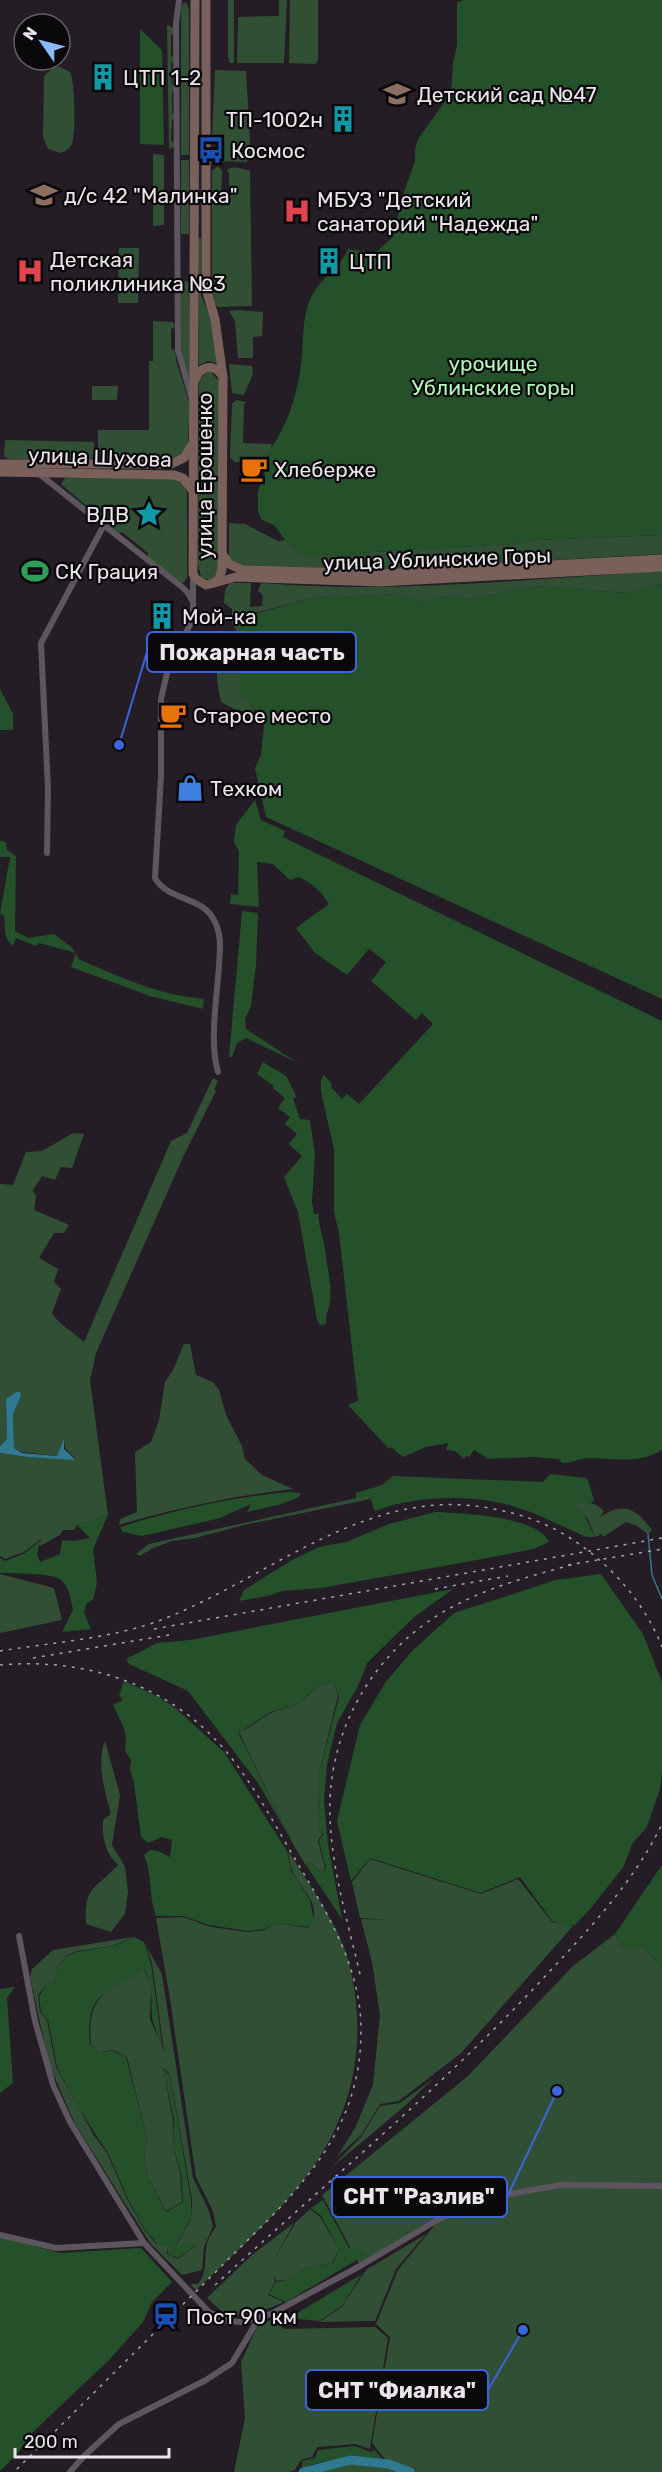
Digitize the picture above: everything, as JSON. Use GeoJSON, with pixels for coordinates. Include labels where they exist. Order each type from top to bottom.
{"type":"FeatureCollection","features":[{"type":"Feature","properties":{"kind":"main road","name":"улица Ерошенко"},"geometry":{"type":"LineString","coordinates":[[195,0],[193,574],[196,579],[210,584],[221,574],[223,553],[223,377],[215,319],[206,289],[206,0]]}},
{"type":"Feature","properties":{"kind":"main road","name":"улица Ерошенко"},"geometry":{"type":"LineString","coordinates":[[195,380],[197,374],[207,367],[216,369],[223,377]]}},
{"type":"Feature","properties":{"kind":"main road","name":"улица Шухова"},"geometry":{"type":"LineString","coordinates":[[0,464],[171,464],[184,458],[194,441]]}},
{"type":"Feature","properties":{"kind":"main road","name":"улица Шухова"},"geometry":{"type":"LineString","coordinates":[[0,472],[174,475],[183,478],[193,491]]}},
{"type":"Feature","properties":{"kind":"main road","name":"улица Ублинские Горы"},"geometry":{"type":"LineString","coordinates":[[223,553],[229,564],[242,570],[366,574],[662,559]]}},
{"type":"Feature","properties":{"kind":"main road","name":"улица Ублинские Горы"},"geometry":{"type":"LineString","coordinates":[[210,584],[236,578],[379,582],[662,567]]}},
{"type":"Feature","properties":{"kind":"street","name":"улица Ерошенко"},"geometry":{"type":"LineString","coordinates":[[179,0],[176,23],[178,350],[195,405]]}},
{"type":"Feature","properties":{"kind":"street","name":"улица Ерошенко"},"geometry":{"type":"LineString","coordinates":[[38,473],[182,587],[189,583],[193,574]]}},
{"type":"Feature","properties":{"kind":"street"},"geometry":{"type":"LineString","coordinates":[[47,853],[48,789],[41,644],[104,525]]}},
{"type":"Feature","properties":{"kind":"street","name":"улица Ерошенко"},"geometry":{"type":"LineString","coordinates":[[193,574],[193,618],[163,688],[155,878],[160,886],[171,894],[200,906],[215,922],[220,939],[215,1044],[215,1062],[218,1072]]}},
{"type":"Feature","properties":{"kind":"street"},"geometry":{"type":"LineString","coordinates":[[182,587],[210,584]]}},
{"type":"Feature","properties":{"kind":"street"},"geometry":{"type":"LineString","coordinates":[[182,587],[194,605]]}},
{"type":"Feature","properties":{"kind":"street"},"geometry":{"type":"LineString","coordinates":[[19,1936],[35,2021],[53,2085],[70,2122],[144,2243],[209,2313],[228,2321],[259,2318],[360,2266],[439,2219],[498,2196],[561,2185],[662,2186]]}},
{"type":"Feature","properties":{"kind":"street"},"geometry":{"type":"LineString","coordinates":[[0,2235],[56,2248],[144,2243]]}},
{"type":"Feature","properties":{"kind":"street"},"geometry":{"type":"LineString","coordinates":[[70,2472],[119,2424],[206,2380],[232,2363],[259,2318]]}},
{"type":"Feature","properties":{"kind":"green space"},"geometry":{"type":"Polygon","coordinates":[[[228,0],[234,0],[234,63],[230,63],[228,57],[228,0]]]}},
{"type":"Feature","properties":{"kind":"green space"},"geometry":{"type":"Polygon","coordinates":[[[279,0],[287,0],[284,63],[237,63],[238,17],[279,16],[279,0]]]}},
{"type":"Feature","properties":{"kind":"green space"},"geometry":{"type":"Polygon","coordinates":[[[290,0],[318,0],[318,61],[315,64],[289,63],[290,0]]]}},
{"type":"Feature","properties":{"kind":"green space","name":"урочище Ублинские горы"},"geometry":{"type":"Polygon","coordinates":[[[465,0],[662,0],[662,535],[538,540],[512,544],[373,552],[343,556],[321,554],[313,558],[302,556],[285,540],[274,525],[262,520],[258,512],[258,491],[265,473],[260,462],[276,441],[293,404],[301,364],[305,316],[314,293],[348,249],[375,253],[393,237],[403,195],[415,161],[418,139],[451,93],[457,45],[457,2],[465,0]]]}},
{"type":"Feature","properties":{"kind":"green space"},"geometry":{"type":"Polygon","coordinates":[[[186,2],[189,9],[189,155],[181,155],[181,8],[186,2]]]}},
{"type":"Feature","properties":{"kind":"green space"},"geometry":{"type":"Polygon","coordinates":[[[167,25],[174,28],[171,35],[171,56],[175,58],[175,61],[171,63],[172,84],[176,86],[172,92],[172,113],[175,118],[172,120],[171,141],[176,144],[169,149],[167,25]]]}},
{"type":"Feature","properties":{"kind":"green space"},"geometry":{"type":"Polygon","coordinates":[[[140,29],[162,50],[164,145],[140,144],[140,29]]]}},
{"type":"Feature","properties":{"kind":"green space"},"geometry":{"type":"Polygon","coordinates":[[[215,70],[246,71],[251,157],[246,162],[213,161],[214,157],[218,157],[218,145],[212,140],[215,70]]]}},
{"type":"Feature","properties":{"kind":"green space"},"geometry":{"type":"Polygon","coordinates":[[[48,72],[70,72],[72,78],[74,130],[72,144],[61,153],[48,149],[43,137],[44,76],[48,72]]]}},
{"type":"Feature","properties":{"kind":"green space"},"geometry":{"type":"Polygon","coordinates":[[[153,154],[164,155],[164,225],[153,226],[153,154]]]}},
{"type":"Feature","properties":{"kind":"green space"},"geometry":{"type":"Polygon","coordinates":[[[181,160],[189,160],[189,234],[181,234],[181,160]]]}},
{"type":"Feature","properties":{"kind":"green space"},"geometry":{"type":"Polygon","coordinates":[[[218,166],[222,171],[221,198],[229,197],[227,170],[236,168],[250,171],[252,306],[218,307],[212,302],[212,171],[218,166]]]}},
{"type":"Feature","properties":{"kind":"green space"},"geometry":{"type":"Polygon","coordinates":[[[198,238],[201,238],[201,296],[212,319],[217,363],[208,361],[199,365],[198,238]]]}},
{"type":"Feature","properties":{"kind":"green space"},"geometry":{"type":"Polygon","coordinates":[[[119,248],[139,248],[138,303],[118,303],[119,248]]]}},
{"type":"Feature","properties":{"kind":"green space"},"geometry":{"type":"Polygon","coordinates":[[[181,280],[189,282],[189,383],[181,354],[181,280]]]}},
{"type":"Feature","properties":{"kind":"green space"},"geometry":{"type":"Polygon","coordinates":[[[229,311],[263,312],[262,336],[253,337],[253,358],[238,358],[235,321],[229,311]]]}},
{"type":"Feature","properties":{"kind":"green space"},"geometry":{"type":"Polygon","coordinates":[[[153,321],[173,322],[175,327],[171,329],[171,349],[175,351],[189,401],[188,443],[182,456],[173,460],[100,459],[98,430],[149,430],[149,361],[153,361],[153,321]]]}},
{"type":"Feature","properties":{"kind":"green space"},"geometry":{"type":"Polygon","coordinates":[[[229,364],[252,366],[253,374],[244,395],[232,393],[229,364]]]}},
{"type":"Feature","properties":{"kind":"green space"},"geometry":{"type":"Polygon","coordinates":[[[210,371],[219,381],[218,567],[216,576],[209,580],[201,577],[198,565],[199,382],[206,372],[210,371]]]}},
{"type":"Feature","properties":{"kind":"green space"},"geometry":{"type":"Polygon","coordinates":[[[92,386],[118,386],[117,400],[92,400],[92,386]]]}},
{"type":"Feature","properties":{"kind":"green space"},"geometry":{"type":"Polygon","coordinates":[[[236,400],[246,402],[244,404],[243,443],[271,444],[272,450],[260,462],[235,462],[230,458],[232,404],[236,400]]]}},
{"type":"Feature","properties":{"kind":"green space"},"geometry":{"type":"Polygon","coordinates":[[[5,440],[94,442],[94,456],[90,460],[8,459],[4,456],[5,440]]]}},
{"type":"Feature","properties":{"kind":"green space"},"geometry":{"type":"Polygon","coordinates":[[[162,477],[178,480],[184,485],[187,493],[187,578],[183,583],[179,583],[148,557],[148,553],[122,532],[119,534],[61,484],[65,478],[162,477]]]}},
{"type":"Feature","properties":{"kind":"green space"},"geometry":{"type":"Polygon","coordinates":[[[229,523],[245,524],[278,541],[285,540],[302,556],[321,554],[343,556],[373,552],[512,544],[538,540],[662,535],[662,554],[391,569],[249,568],[233,563],[229,558],[229,523]]]}},
{"type":"Feature","properties":{"kind":"green space"},"geometry":{"type":"Polygon","coordinates":[[[662,571],[662,584],[626,593],[535,586],[472,599],[443,596],[425,602],[396,594],[312,598],[244,616],[238,633],[232,623],[232,609],[224,603],[225,590],[230,583],[251,583],[250,607],[262,606],[263,595],[258,591],[261,583],[361,587],[411,586],[662,571]]]}},
{"type":"Feature","properties":{"kind":"green space"},"geometry":{"type":"Polygon","coordinates":[[[662,584],[662,999],[266,817],[255,768],[261,755],[265,715],[253,709],[248,700],[240,695],[242,652],[251,651],[251,636],[238,633],[244,617],[312,598],[396,594],[425,602],[443,596],[472,599],[535,586],[626,593],[662,584]]]}},
{"type":"Feature","properties":{"kind":"green space"},"geometry":{"type":"Polygon","coordinates":[[[238,633],[251,636],[251,651],[242,652],[248,700],[256,714],[236,710],[221,702],[219,694],[217,673],[221,653],[225,646],[235,646],[238,633]]]}},
{"type":"Feature","properties":{"kind":"green space"},"geometry":{"type":"Polygon","coordinates":[[[0,689],[13,714],[13,730],[0,730],[0,689]]]}},
{"type":"Feature","properties":{"kind":"green space"},"geometry":{"type":"Polygon","coordinates":[[[255,800],[261,820],[285,831],[283,837],[662,1021],[662,1450],[635,1459],[589,1458],[562,1463],[559,1459],[533,1457],[486,1459],[474,1450],[469,1457],[466,1456],[464,1459],[455,1451],[446,1450],[448,1443],[426,1447],[403,1457],[391,1447],[389,1449],[348,1405],[358,1401],[339,1233],[334,1212],[334,1149],[321,1092],[321,1080],[324,1075],[342,1099],[347,1094],[359,1104],[433,1024],[422,1013],[416,1020],[371,981],[386,962],[369,949],[347,975],[315,953],[296,928],[329,904],[313,885],[299,877],[290,880],[273,864],[257,862],[259,907],[230,904],[231,894],[238,895],[239,851],[234,842],[236,825],[255,800]]]}},
{"type":"Feature","properties":{"kind":"green space"},"geometry":{"type":"Polygon","coordinates":[[[0,841],[6,842],[7,850],[16,856],[15,931],[28,938],[54,934],[76,953],[39,943],[36,946],[16,938],[13,946],[10,943],[6,935],[4,915],[0,914],[10,857],[0,857],[0,841]]]}},
{"type":"Feature","properties":{"kind":"green space"},"geometry":{"type":"Polygon","coordinates":[[[242,911],[258,913],[256,965],[251,1006],[245,1019],[246,1029],[298,1063],[246,1038],[237,1043],[232,1057],[229,1057],[242,911]]]}},
{"type":"Feature","properties":{"kind":"green space"},"geometry":{"type":"Polygon","coordinates":[[[76,953],[78,959],[140,984],[171,994],[204,999],[203,1009],[150,996],[71,967],[76,953]]]}},
{"type":"Feature","properties":{"kind":"green space"},"geometry":{"type":"Polygon","coordinates":[[[263,1062],[286,1076],[297,1097],[293,1098],[300,1119],[310,1120],[315,1155],[312,1202],[314,1214],[319,1214],[330,1282],[330,1302],[326,1324],[320,1325],[317,1320],[298,1212],[284,1177],[302,1156],[289,1144],[297,1134],[285,1124],[290,1117],[278,1108],[285,1098],[273,1088],[274,1086],[257,1074],[263,1062]]]}},
{"type":"Feature","properties":{"kind":"green space"},"geometry":{"type":"Polygon","coordinates":[[[213,1078],[218,1081],[214,1089],[216,1091],[184,1155],[96,1353],[90,1380],[108,1515],[77,1525],[74,1530],[63,1530],[60,1535],[40,1546],[41,1539],[24,1552],[5,1559],[0,1556],[0,1453],[27,1457],[76,1459],[65,1448],[64,1438],[57,1456],[22,1452],[14,1448],[13,1414],[21,1396],[18,1391],[6,1400],[7,1439],[0,1446],[0,1184],[13,1185],[26,1152],[42,1151],[73,1133],[84,1134],[72,1168],[61,1167],[55,1180],[42,1176],[33,1190],[36,1196],[34,1210],[69,1225],[64,1233],[54,1233],[39,1258],[58,1269],[54,1282],[61,1289],[52,1313],[84,1342],[171,1141],[187,1133],[213,1078]]]}},
{"type":"Feature","properties":{"kind":"green space"},"geometry":{"type":"Polygon","coordinates":[[[184,1344],[190,1344],[196,1375],[213,1382],[219,1390],[226,1415],[242,1446],[245,1459],[262,1475],[293,1489],[205,1503],[119,1525],[120,1519],[137,1512],[135,1452],[151,1442],[159,1420],[165,1382],[184,1344]]]}},
{"type":"Feature","properties":{"kind":"green space"},"geometry":{"type":"Polygon","coordinates":[[[550,1474],[587,1478],[594,1500],[589,1505],[581,1501],[574,1506],[585,1516],[595,1537],[586,1537],[528,1511],[493,1501],[441,1498],[407,1502],[374,1511],[370,1495],[356,1499],[356,1493],[382,1485],[393,1476],[543,1482],[550,1474]]]}},
{"type":"Feature","properties":{"kind":"green space"},"geometry":{"type":"Polygon","coordinates":[[[290,1492],[301,1493],[299,1497],[282,1504],[247,1512],[251,1504],[220,1518],[142,1536],[123,1532],[120,1527],[204,1505],[290,1492]]]}},
{"type":"Feature","properties":{"kind":"green space"},"geometry":{"type":"Polygon","coordinates":[[[370,1495],[371,1499],[244,1525],[195,1538],[172,1541],[140,1556],[136,1554],[149,1544],[370,1495]]]}},
{"type":"Feature","properties":{"kind":"green space"},"geometry":{"type":"Polygon","coordinates":[[[581,1501],[597,1505],[604,1511],[600,1517],[616,1509],[635,1512],[652,1530],[648,1534],[626,1522],[603,1537],[602,1534],[595,1537],[588,1519],[574,1506],[581,1501]]]}},
{"type":"Feature","properties":{"kind":"green space"},"geometry":{"type":"Polygon","coordinates":[[[435,1512],[479,1515],[515,1521],[542,1533],[549,1542],[533,1549],[477,1560],[321,1588],[283,1591],[239,1601],[244,1590],[292,1560],[319,1547],[346,1542],[389,1524],[435,1512]]]}},
{"type":"Feature","properties":{"kind":"green space"},"geometry":{"type":"Polygon","coordinates":[[[108,1515],[93,1549],[97,1583],[93,1599],[86,1604],[84,1613],[91,1629],[62,1632],[73,1610],[70,1594],[64,1583],[56,1577],[0,1573],[0,1558],[5,1561],[25,1553],[41,1540],[37,1554],[40,1562],[60,1554],[62,1540],[74,1541],[90,1538],[77,1525],[108,1515]]]}},
{"type":"Feature","properties":{"kind":"green space"},"geometry":{"type":"Polygon","coordinates":[[[0,1574],[54,1588],[62,1620],[0,1633],[0,1574]]]}},
{"type":"Feature","properties":{"kind":"green space"},"geometry":{"type":"Polygon","coordinates":[[[601,1574],[643,1634],[662,1682],[662,1772],[660,1789],[647,1827],[632,1844],[624,1866],[592,1907],[575,1925],[567,1926],[552,1921],[520,1877],[481,1893],[370,1858],[351,1881],[337,1821],[360,1725],[385,1683],[412,1651],[454,1613],[556,1580],[601,1574]]]}},
{"type":"Feature","properties":{"kind":"green space"},"geometry":{"type":"Polygon","coordinates":[[[453,1589],[413,1618],[367,1663],[359,1684],[337,1723],[327,1764],[324,1800],[328,1845],[342,1919],[308,1868],[307,1861],[322,1874],[326,1868],[319,1841],[323,1834],[319,1830],[318,1777],[339,1697],[334,1682],[318,1686],[298,1703],[267,1714],[238,1732],[294,1845],[258,1783],[188,1691],[129,1664],[126,1659],[157,1643],[190,1640],[453,1589]]]}},
{"type":"Feature","properties":{"kind":"green space"},"geometry":{"type":"Polygon","coordinates":[[[124,1681],[159,1697],[175,1708],[224,1752],[287,1851],[291,1871],[310,1900],[314,1921],[308,1927],[275,1923],[265,1929],[248,1931],[209,1925],[183,1916],[156,1916],[149,1870],[144,1855],[150,1850],[170,1857],[172,1840],[162,1837],[148,1843],[141,1837],[130,1769],[131,1760],[125,1751],[124,1727],[113,1705],[123,1700],[119,1696],[124,1681]]]}},
{"type":"Feature","properties":{"kind":"green space"},"geometry":{"type":"Polygon","coordinates":[[[334,1682],[338,1696],[318,1777],[319,1830],[322,1834],[318,1841],[325,1868],[322,1874],[308,1862],[307,1867],[294,1846],[239,1732],[271,1713],[298,1703],[317,1687],[334,1682]]]}},
{"type":"Feature","properties":{"kind":"green space"},"geometry":{"type":"Polygon","coordinates":[[[105,1741],[120,1795],[112,1845],[125,1867],[128,1892],[125,1914],[111,1932],[86,1924],[89,1895],[97,1884],[118,1865],[107,1850],[103,1833],[103,1820],[111,1814],[101,1768],[105,1741]]]}},
{"type":"Feature","properties":{"kind":"green space"},"geometry":{"type":"Polygon","coordinates":[[[288,1851],[327,1913],[345,1950],[353,1981],[357,2012],[354,2072],[335,2129],[302,2182],[264,2225],[196,2290],[190,2284],[198,2284],[204,2274],[208,2240],[216,2226],[213,2211],[196,2177],[156,1918],[183,1917],[211,1927],[248,1932],[265,1930],[275,1923],[308,1928],[313,1920],[313,1905],[292,1871],[288,1851]]]}},
{"type":"Feature","properties":{"kind":"green space"},"geometry":{"type":"Polygon","coordinates":[[[370,1859],[481,1894],[518,1879],[552,1922],[573,1926],[461,2053],[399,2101],[380,2104],[361,2135],[337,2157],[355,2128],[373,2085],[380,2015],[372,1962],[361,1919],[386,1920],[360,1918],[352,1882],[370,1859]]]}},
{"type":"Feature","properties":{"kind":"green space"},"geometry":{"type":"Polygon","coordinates":[[[662,1865],[662,1968],[643,1946],[623,1950],[615,1934],[662,1865]]]}},
{"type":"Feature","properties":{"kind":"green space"},"geometry":{"type":"Polygon","coordinates":[[[615,1934],[623,1949],[643,1946],[662,1968],[662,2472],[410,2472],[389,2464],[372,2443],[390,2337],[376,2324],[398,2270],[438,2221],[360,2266],[322,2195],[468,2076],[573,1966],[615,1934]]]}},
{"type":"Feature","properties":{"kind":"green space"},"geometry":{"type":"Polygon","coordinates":[[[133,1937],[113,1946],[78,1951],[67,1955],[57,1968],[54,1984],[48,1983],[38,1995],[40,2012],[47,2020],[56,2067],[93,2134],[107,2153],[127,2199],[144,2229],[156,2244],[168,2245],[167,2254],[178,2259],[197,2245],[192,2242],[175,2248],[191,2219],[192,2200],[170,2074],[163,2068],[173,2121],[173,2147],[180,2172],[182,2202],[166,2211],[148,2177],[144,2159],[147,2137],[127,2057],[113,2050],[100,2052],[91,2045],[92,2017],[98,2002],[110,1989],[144,1969],[151,1987],[150,2019],[164,2051],[152,1963],[145,1944],[162,1974],[193,2178],[208,2209],[213,2226],[204,2247],[202,2270],[182,2275],[150,2243],[75,2124],[49,2064],[30,1977],[32,1969],[53,1950],[133,1937]]]}},
{"type":"Feature","properties":{"kind":"green space"},"geometry":{"type":"Polygon","coordinates":[[[134,1937],[144,1942],[151,1964],[163,2051],[152,2019],[151,1988],[145,1969],[102,1995],[96,2003],[91,2012],[89,2026],[90,2045],[100,2052],[113,2051],[126,2057],[147,2137],[144,2159],[148,2177],[166,2212],[183,2202],[181,2172],[173,2147],[174,2120],[163,2069],[170,2075],[191,2200],[191,2218],[175,2247],[192,2242],[197,2245],[178,2258],[168,2254],[168,2245],[157,2244],[144,2228],[128,2199],[108,2153],[77,2106],[57,2067],[48,2020],[41,2012],[39,1996],[48,1983],[54,1984],[57,1968],[67,1956],[77,1952],[114,1946],[134,1937]]]}},
{"type":"Feature","properties":{"kind":"green space"},"geometry":{"type":"Polygon","coordinates":[[[15,1987],[7,1998],[13,2083],[0,2093],[0,1989],[15,1987]]]}},
{"type":"Feature","properties":{"kind":"green space"},"geometry":{"type":"Polygon","coordinates":[[[434,2078],[406,2105],[331,2168],[361,2137],[380,2106],[400,2103],[434,2078]]]}},
{"type":"Feature","properties":{"kind":"green space"},"geometry":{"type":"Polygon","coordinates":[[[323,2200],[349,2248],[361,2249],[367,2254],[286,2302],[269,2294],[276,2282],[287,2280],[303,2269],[333,2263],[339,2249],[321,2216],[311,2208],[323,2200]]]}},
{"type":"Feature","properties":{"kind":"green space"},"geometry":{"type":"Polygon","coordinates":[[[310,2209],[320,2217],[339,2249],[332,2263],[303,2269],[287,2280],[276,2281],[274,2274],[275,2282],[268,2295],[284,2302],[253,2313],[229,2314],[220,2310],[207,2298],[252,2255],[294,2223],[272,2263],[296,2222],[310,2209]]]}},
{"type":"Feature","properties":{"kind":"green space"},"geometry":{"type":"Polygon","coordinates":[[[426,2234],[396,2269],[375,2321],[319,2322],[342,2307],[366,2270],[426,2234]]]}},
{"type":"Feature","properties":{"kind":"green space"},"geometry":{"type":"Polygon","coordinates":[[[0,2237],[60,2253],[141,2248],[172,2282],[152,2302],[143,2322],[109,2360],[33,2432],[16,2455],[0,2471],[0,2237]]]}},
{"type":"Feature","properties":{"kind":"green space"},"geometry":{"type":"Polygon","coordinates":[[[362,2274],[342,2306],[319,2321],[289,2318],[362,2274]]]}},
{"type":"Feature","properties":{"kind":"green space"},"geometry":{"type":"Polygon","coordinates":[[[272,2320],[285,2329],[375,2327],[388,2338],[370,2449],[356,2444],[317,2447],[312,2457],[301,2460],[295,2470],[290,2472],[234,2472],[245,2418],[241,2362],[255,2331],[262,2322],[272,2320]]]}},
{"type":"Feature","properties":{"kind":"green space"},"geometry":{"type":"Polygon","coordinates":[[[355,2446],[371,2452],[375,2450],[384,2461],[343,2459],[302,2468],[302,2461],[315,2458],[318,2450],[355,2446]]]}},
{"type":"Feature","properties":{"kind":"green space"},"geometry":{"type":"Polygon","coordinates":[[[350,2462],[387,2466],[405,2472],[311,2472],[350,2462]]]}},
{"type":"Feature","properties":{"kind":"water"},"geometry":{"type":"Polygon","coordinates":[[[18,1391],[21,1396],[13,1414],[14,1448],[22,1453],[57,1456],[64,1438],[64,1449],[76,1460],[0,1453],[0,1446],[7,1439],[6,1399],[18,1391]]]}},
{"type":"Feature","properties":{"kind":"waterway"},"geometry":{"type":"LineString","coordinates":[[648,1534],[652,1575],[662,1599]]}},
{"type":"Feature","properties":{"kind":"waterway"},"geometry":{"type":"LineString","coordinates":[[303,2472],[350,2460],[389,2464],[410,2472]]}},
{"type":"Feature","properties":{"kind":"railway"},"geometry":{"type":"LineString","coordinates":[[0,1651],[103,1636],[143,1626],[201,1602],[322,1539],[362,1522],[405,1509],[448,1505],[494,1509],[514,1514],[534,1520],[570,1538],[599,1559],[625,1585],[646,1615],[662,1647]]}},
{"type":"Feature","properties":{"kind":"railway"},"geometry":{"type":"LineString","coordinates":[[154,1629],[662,1538]]}},
{"type":"Feature","properties":{"kind":"railway"},"geometry":{"type":"LineString","coordinates":[[568,1565],[662,1549]]}},
{"type":"Feature","properties":{"kind":"railway"},"geometry":{"type":"LineString","coordinates":[[360,1974],[337,1877],[330,1818],[331,1784],[337,1751],[348,1720],[363,1690],[383,1663],[406,1639],[432,1619],[489,1590],[574,1564]]}},
{"type":"Feature","properties":{"kind":"railway"},"geometry":{"type":"LineString","coordinates":[[435,1589],[508,1576]]}},
{"type":"Feature","properties":{"kind":"railway"},"geometry":{"type":"LineString","coordinates":[[33,1658],[169,1635]]}},
{"type":"Feature","properties":{"kind":"railway"},"geometry":{"type":"LineString","coordinates":[[0,1665],[66,1666],[99,1672],[129,1682],[158,1696],[186,1713],[211,1735],[251,1785],[331,1922],[349,1962],[355,1983],[361,2027],[360,2056],[355,2084],[347,2109],[323,2155],[307,2176],[270,2218],[14,2472]]}},
{"type":"Feature","properties":{"kind":"railway"},"geometry":{"type":"LineString","coordinates":[[215,2285],[428,2093],[510,2013],[612,1902],[639,1864],[662,1824]]}},
{"type":"Feature","properties":{"kind":"place","name":"ЦТП 1-2"},"geometry":{"type":"Point","coordinates":[103,77]}},
{"type":"Feature","properties":{"kind":"place","name":"Детский сад №47"},"geometry":{"type":"Point","coordinates":[397,94]}},
{"type":"Feature","properties":{"kind":"place","name":"ТП-1002н"},"geometry":{"type":"Point","coordinates":[343,119]}},
{"type":"Feature","properties":{"kind":"place","name":"Космос"},"geometry":{"type":"Point","coordinates":[211,150]}},
{"type":"Feature","properties":{"kind":"place","name":"д/с 42 \"Малинка\""},"geometry":{"type":"Point","coordinates":[44,195]}},
{"type":"Feature","properties":{"kind":"place","name":"МБУЗ \"Детский санаторий \"Надежда\""},"geometry":{"type":"Point","coordinates":[297,211]}},
{"type":"Feature","properties":{"kind":"place","name":"ЦТП"},"geometry":{"type":"Point","coordinates":[329,261]}},
{"type":"Feature","properties":{"kind":"place","name":"Детская поликлиника №3"},"geometry":{"type":"Point","coordinates":[30,271]}},
{"type":"Feature","properties":{"kind":"place","name":"Хлеберже"},"geometry":{"type":"Point","coordinates":[254,469]}},
{"type":"Feature","properties":{"kind":"place","name":"ВДВ"},"geometry":{"type":"Point","coordinates":[149,514]}},
{"type":"Feature","properties":{"kind":"place","name":"СК Грация"},"geometry":{"type":"Point","coordinates":[35,571]}},
{"type":"Feature","properties":{"kind":"place","name":"Мой-ка"},"geometry":{"type":"Point","coordinates":[162,616]}},
{"type":"Feature","properties":{"kind":"place","name":"Старое место"},"geometry":{"type":"Point","coordinates":[173,715]}},
{"type":"Feature","properties":{"kind":"place","name":"Пожарная часть"},"geometry":{"type":"Point","coordinates":[119,745]}},
{"type":"Feature","properties":{"kind":"place","name":"Техком"},"geometry":{"type":"Point","coordinates":[190,788]}},
{"type":"Feature","properties":{"kind":"place","name":"СНТ \"Разлив\""},"geometry":{"type":"Point","coordinates":[557,2091]}},
{"type":"Feature","properties":{"kind":"place","name":"Пост 90 км"},"geometry":{"type":"Point","coordinates":[166,2316]}},
{"type":"Feature","properties":{"kind":"place","name":"СНТ \"Фиалка\""},"geometry":{"type":"Point","coordinates":[523,2330]}}]}
